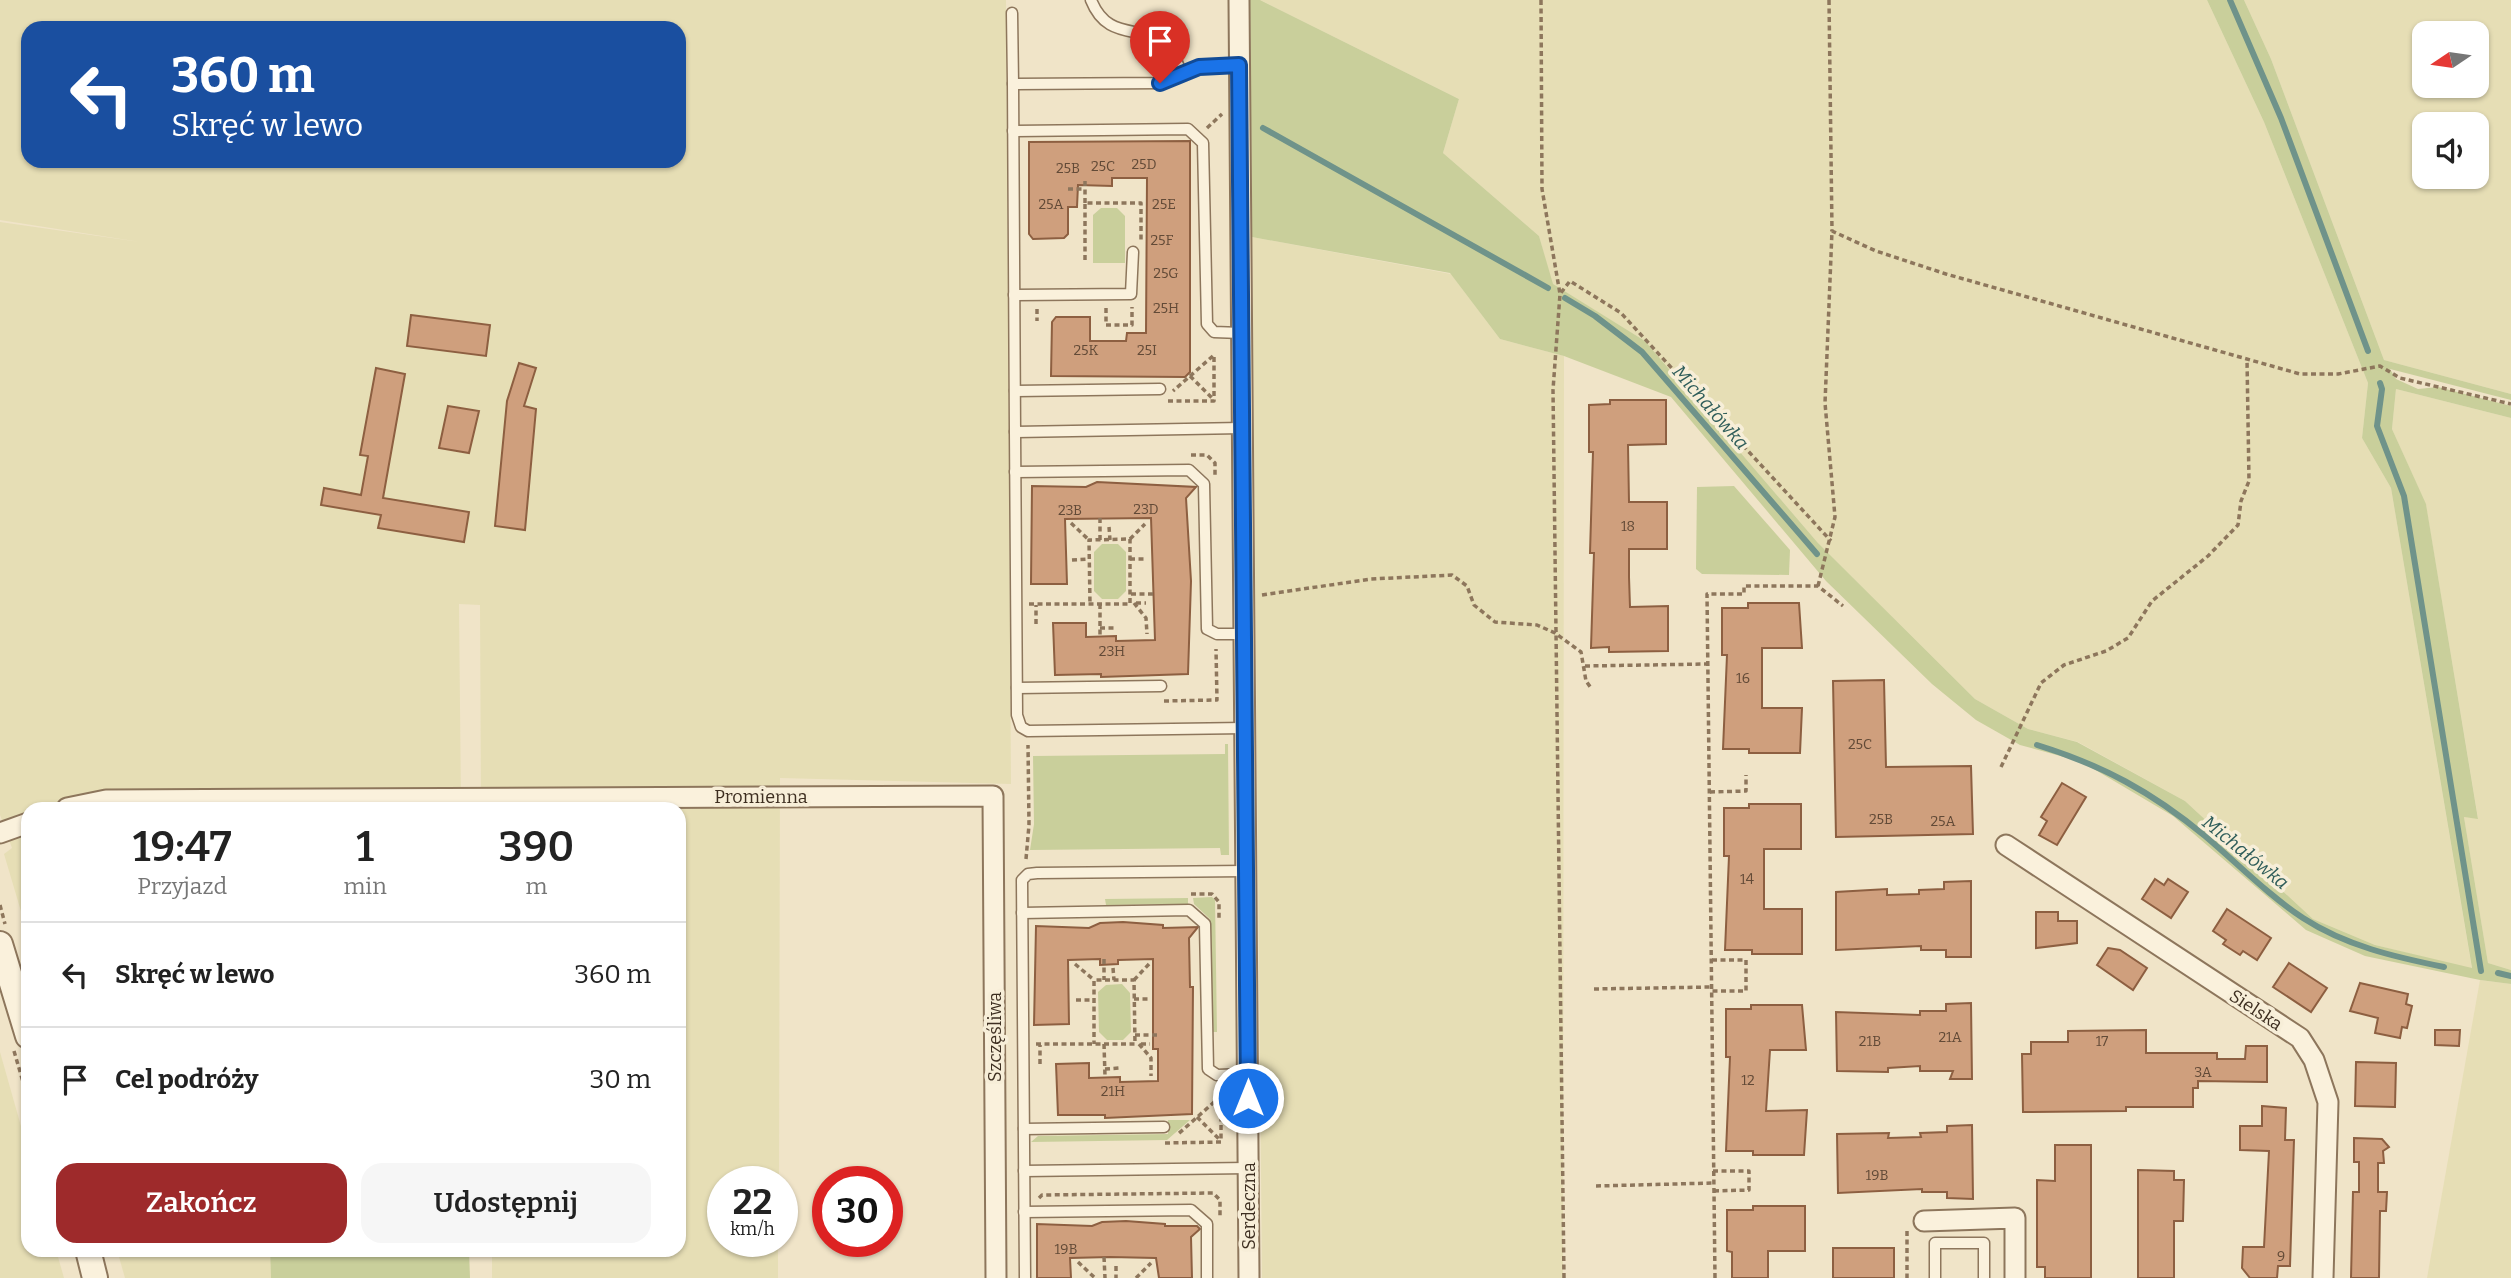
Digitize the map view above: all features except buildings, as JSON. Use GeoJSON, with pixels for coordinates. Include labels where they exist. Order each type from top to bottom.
{"type":"FeatureCollection","features":[{"type":"Feature","properties":{"kind":"street","name":"Serdeczna"},"geometry":{"type":"LineString","coordinates":[[1239,0],[1249,1278]]}},
{"type":"Feature","properties":{"kind":"street","name":"Promienna"},"geometry":{"type":"LineString","coordinates":[[96,802],[993,796]]}},
{"type":"Feature","properties":{"kind":"street","name":"Szczęśliwa"},"geometry":{"type":"LineString","coordinates":[[993,796],[996,1278]]}},
{"type":"Feature","properties":{"kind":"street"},"geometry":{"type":"LineString","coordinates":[[0,833],[21,825]]}},
{"type":"Feature","properties":{"kind":"street","name":"Sielska"},"geometry":{"type":"LineString","coordinates":[[2007,845],[2300,1038],[2314,1059],[2328,1102],[2323,1278]]}},
{"type":"Feature","properties":{"kind":"street"},"geometry":{"type":"LineString","coordinates":[[0,944],[21,1013]]}},
{"type":"Feature","properties":{"kind":"street"},"geometry":{"type":"LineString","coordinates":[[1916,1224],[2015,1217],[2015,1278]]}},
{"type":"Feature","properties":{"kind":"street"},"geometry":{"type":"LineString","coordinates":[[90,1257],[95,1278]]}},
{"type":"Feature","properties":{"kind":"lane"},"geometry":{"type":"LineString","coordinates":[[1091,0],[1099,15],[1115,28],[1165,44],[1174,54],[1182,75]]}},
{"type":"Feature","properties":{"kind":"lane"},"geometry":{"type":"LineString","coordinates":[[1012,13],[1018,722],[1028,731],[1245,728]]}},
{"type":"Feature","properties":{"kind":"lane"},"geometry":{"type":"LineString","coordinates":[[1013,84],[1160,83],[1199,67],[1239,65]]}},
{"type":"Feature","properties":{"kind":"lane"},"geometry":{"type":"LineString","coordinates":[[1013,131],[1188,129],[1203,143],[1207,324],[1214,332],[1241,333]]}},
{"type":"Feature","properties":{"kind":"lane"},"geometry":{"type":"LineString","coordinates":[[1014,295],[1131,294],[1133,252]]}},
{"type":"Feature","properties":{"kind":"lane"},"geometry":{"type":"LineString","coordinates":[[1015,391],[1160,388]]}},
{"type":"Feature","properties":{"kind":"lane"},"geometry":{"type":"LineString","coordinates":[[1015,432],[1242,428]]}},
{"type":"Feature","properties":{"kind":"lane"},"geometry":{"type":"LineString","coordinates":[[1016,472],[1189,470],[1204,484],[1206,621],[1209,631],[1216,634],[1244,634]]}},
{"type":"Feature","properties":{"kind":"lane"},"geometry":{"type":"LineString","coordinates":[[1017,688],[1161,685]]}},
{"type":"Feature","properties":{"kind":"lane"},"geometry":{"type":"LineString","coordinates":[[1025,1278],[1022,880],[1037,873],[1246,871]]}},
{"type":"Feature","properties":{"kind":"lane"},"geometry":{"type":"LineString","coordinates":[[1022,913],[1189,910],[1205,924],[1207,1066],[1211,1073],[1247,1074]]}},
{"type":"Feature","properties":{"kind":"lane"},"geometry":{"type":"LineString","coordinates":[[1024,1129],[1164,1127]]}},
{"type":"Feature","properties":{"kind":"lane"},"geometry":{"type":"LineString","coordinates":[[1024,1171],[1248,1168]]}},
{"type":"Feature","properties":{"kind":"lane"},"geometry":{"type":"LineString","coordinates":[[1024,1212],[1191,1209],[1207,1224],[1207,1278]]}},
{"type":"Feature","properties":{"kind":"lane"},"geometry":{"type":"LineString","coordinates":[[1935,1278],[1935,1243],[1984,1243],[1984,1278]]}},
{"type":"Feature","properties":{"kind":"path"},"geometry":{"type":"LineString","coordinates":[[1541,0],[1542,189],[1560,293],[1553,390],[1564,1278]]}},
{"type":"Feature","properties":{"kind":"path"},"geometry":{"type":"LineString","coordinates":[[1818,586],[1835,517],[1825,402],[1832,231],[1829,0]]}},
{"type":"Feature","properties":{"kind":"path"},"geometry":{"type":"LineString","coordinates":[[1085,178],[1085,260]]}},
{"type":"Feature","properties":{"kind":"path"},"geometry":{"type":"LineString","coordinates":[[1068,189],[1085,189]]}},
{"type":"Feature","properties":{"kind":"path"},"geometry":{"type":"LineString","coordinates":[[1085,203],[1141,202],[1141,243]]}},
{"type":"Feature","properties":{"kind":"path"},"geometry":{"type":"LineString","coordinates":[[1832,231],[1876,251],[1946,274],[2300,374],[2338,374],[2380,366],[2400,378],[2511,404]]}},
{"type":"Feature","properties":{"kind":"path"},"geometry":{"type":"LineString","coordinates":[[1560,293],[1570,281],[1621,313],[1831,541]]}},
{"type":"Feature","properties":{"kind":"path"},"geometry":{"type":"LineString","coordinates":[[1106,303],[1106,325],[1132,325]]}},
{"type":"Feature","properties":{"kind":"path"},"geometry":{"type":"LineString","coordinates":[[2001,767],[2041,683],[2064,666],[2106,651],[2128,638],[2152,601],[2208,556],[2238,525],[2241,501],[2249,481],[2247,359]]}},
{"type":"Feature","properties":{"kind":"path"},"geometry":{"type":"LineString","coordinates":[[1190,376],[1214,401]]}},
{"type":"Feature","properties":{"kind":"path"},"geometry":{"type":"LineString","coordinates":[[1180,455],[1208,455],[1215,463],[1215,489]]}},
{"type":"Feature","properties":{"kind":"path"},"geometry":{"type":"LineString","coordinates":[[1100,518],[1100,540]]}},
{"type":"Feature","properties":{"kind":"path"},"geometry":{"type":"LineString","coordinates":[[1071,523],[1089,540],[1130,539],[1145,524]]}},
{"type":"Feature","properties":{"kind":"path"},"geometry":{"type":"LineString","coordinates":[[1109,527],[1110,540]]}},
{"type":"Feature","properties":{"kind":"path"},"geometry":{"type":"LineString","coordinates":[[1130,539],[1130,594],[1132,603],[1146,618],[1147,634]]}},
{"type":"Feature","properties":{"kind":"path"},"geometry":{"type":"LineString","coordinates":[[1089,540],[1090,604]]}},
{"type":"Feature","properties":{"kind":"path"},"geometry":{"type":"LineString","coordinates":[[1072,560],[1089,559]]}},
{"type":"Feature","properties":{"kind":"path"},"geometry":{"type":"LineString","coordinates":[[1130,559],[1145,559]]}},
{"type":"Feature","properties":{"kind":"path"},"geometry":{"type":"LineString","coordinates":[[1244,598],[1371,579],[1452,575],[1467,586],[1474,605],[1495,622],[1537,625],[1556,633],[1581,652],[1586,681],[1591,688]]}},
{"type":"Feature","properties":{"kind":"path"},"geometry":{"type":"LineString","coordinates":[[1715,1278],[1707,594],[1744,594],[1744,586],[1818,586],[1843,606]]}},
{"type":"Feature","properties":{"kind":"path"},"geometry":{"type":"LineString","coordinates":[[1130,594],[1154,594]]}},
{"type":"Feature","properties":{"kind":"path"},"geometry":{"type":"LineString","coordinates":[[1016,604],[1146,603]]}},
{"type":"Feature","properties":{"kind":"path"},"geometry":{"type":"LineString","coordinates":[[1036,604],[1036,624]]}},
{"type":"Feature","properties":{"kind":"path"},"geometry":{"type":"LineString","coordinates":[[1100,604],[1100,635]]}},
{"type":"Feature","properties":{"kind":"path"},"geometry":{"type":"LineString","coordinates":[[1100,628],[1116,628]]}},
{"type":"Feature","properties":{"kind":"path"},"geometry":{"type":"LineString","coordinates":[[1163,701],[1217,700],[1216,634]]}},
{"type":"Feature","properties":{"kind":"path"},"geometry":{"type":"LineString","coordinates":[[1585,666],[1708,664]]}},
{"type":"Feature","properties":{"kind":"path"},"geometry":{"type":"LineString","coordinates":[[1027,876],[1028,731]]}},
{"type":"Feature","properties":{"kind":"path"},"geometry":{"type":"LineString","coordinates":[[1710,792],[1746,791],[1746,775]]}},
{"type":"Feature","properties":{"kind":"path"},"geometry":{"type":"LineString","coordinates":[[1179,895],[1212,894],[1219,902],[1219,928]]}},
{"type":"Feature","properties":{"kind":"path"},"geometry":{"type":"LineString","coordinates":[[1104,959],[1104,980]]}},
{"type":"Feature","properties":{"kind":"path"},"geometry":{"type":"LineString","coordinates":[[1594,989],[1746,991],[1746,960],[1711,960]]}},
{"type":"Feature","properties":{"kind":"path"},"geometry":{"type":"LineString","coordinates":[[1076,964],[1094,981],[1094,1044]]}},
{"type":"Feature","properties":{"kind":"path"},"geometry":{"type":"LineString","coordinates":[[1149,964],[1134,980],[1135,1035],[1137,1044],[1151,1058],[1151,1076]]}},
{"type":"Feature","properties":{"kind":"path"},"geometry":{"type":"LineString","coordinates":[[1113,968],[1114,980]]}},
{"type":"Feature","properties":{"kind":"path"},"geometry":{"type":"LineString","coordinates":[[1094,981],[1134,980]]}},
{"type":"Feature","properties":{"kind":"path"},"geometry":{"type":"LineString","coordinates":[[1135,999],[1150,999]]}},
{"type":"Feature","properties":{"kind":"path"},"geometry":{"type":"LineString","coordinates":[[1076,1000],[1094,1000]]}},
{"type":"Feature","properties":{"kind":"path"},"geometry":{"type":"LineString","coordinates":[[1135,1035],[1158,1035]]}},
{"type":"Feature","properties":{"kind":"path"},"geometry":{"type":"LineString","coordinates":[[1023,1044],[1150,1044]]}},
{"type":"Feature","properties":{"kind":"path"},"geometry":{"type":"LineString","coordinates":[[1040,1044],[1040,1064]]}},
{"type":"Feature","properties":{"kind":"path"},"geometry":{"type":"LineString","coordinates":[[1104,1044],[1105,1076]]}},
{"type":"Feature","properties":{"kind":"path"},"geometry":{"type":"LineString","coordinates":[[1105,1069],[1119,1068]]}},
{"type":"Feature","properties":{"kind":"path"},"geometry":{"type":"LineString","coordinates":[[1220,1096],[1221,1075]]}},
{"type":"Feature","properties":{"kind":"path"},"geometry":{"type":"LineString","coordinates":[[1197,1117],[1221,1142]]}},
{"type":"Feature","properties":{"kind":"path"},"geometry":{"type":"LineString","coordinates":[[1713,1171],[1749,1171],[1749,1190],[1714,1191]]}},
{"type":"Feature","properties":{"kind":"path"},"geometry":{"type":"LineString","coordinates":[[1596,1186],[1713,1183]]}},
{"type":"Feature","properties":{"kind":"path"},"geometry":{"type":"LineString","coordinates":[[1907,1278],[1916,1224]]}},
{"type":"Feature","properties":{"kind":"path"},"geometry":{"type":"LineString","coordinates":[[1104,1258],[1105,1278]]}},
{"type":"Feature","properties":{"kind":"path"},"geometry":{"type":"LineString","coordinates":[[1078,1262],[1095,1278]]}},
{"type":"Feature","properties":{"kind":"path"},"geometry":{"type":"LineString","coordinates":[[1136,1278],[1151,1263]]}},
{"type":"Feature","properties":{"kind":"path"},"geometry":{"type":"LineString","coordinates":[[1116,1266],[1116,1278]]}},
{"type":"Feature","properties":{"kind":"shaded area"},"geometry":{"type":"Polygon","coordinates":[[[0,0],[1006,0],[1011,784],[780,778],[779,1166],[707,1166],[707,1257],[778,1257],[778,1278],[492,1278],[492,1257],[686,1257],[686,802],[481,802],[480,605],[459,604],[461,802],[21,802],[21,911],[4,854],[12,848],[0,815],[0,222],[140,242],[0,220],[0,0]]]}},
{"type":"Feature","properties":{"kind":"shaded area"},"geometry":{"type":"Polygon","coordinates":[[[1260,0],[2207,0],[2264,122],[2368,383],[2362,438],[2391,488],[2472,969],[2375,945],[2313,919],[2185,801],[2078,742],[2028,729],[1975,699],[1818,543],[1645,341],[1552,284],[1539,236],[1443,153],[1459,99],[1260,0]]]}},
{"type":"Feature","properties":{"kind":"shaded area"},"geometry":{"type":"Polygon","coordinates":[[[2244,0],[2511,0],[2511,394],[2384,360],[2271,59],[2244,0]]]}},
{"type":"Feature","properties":{"kind":"shaded area"},"geometry":{"type":"Polygon","coordinates":[[[1252,237],[1451,274],[1500,339],[1564,356],[1563,1278],[1262,1278],[1252,237]]]}},
{"type":"Feature","properties":{"kind":"shaded area"},"geometry":{"type":"Polygon","coordinates":[[[2396,389],[2511,418],[2511,970],[2488,963],[2464,817],[2478,818],[2426,505],[2392,429],[2396,389]]]}},
{"type":"Feature","properties":{"kind":"shaded area"},"geometry":{"type":"Polygon","coordinates":[[[2480,980],[2511,984],[2511,1278],[2427,1278],[2480,980]]]}},
{"type":"Feature","properties":{"kind":"shaded area"},"geometry":{"type":"Polygon","coordinates":[[[0,1052],[21,1126],[21,1257],[58,1257],[64,1278],[0,1278],[0,1052]]]}},
{"type":"Feature","properties":{"kind":"shaded area"},"geometry":{"type":"Polygon","coordinates":[[[119,1257],[270,1257],[271,1278],[125,1278],[119,1257]]]}},
{"type":"Feature","properties":{"kind":"green space"},"geometry":{"type":"Polygon","coordinates":[[[1250,0],[1260,0],[1459,99],[1443,153],[1539,236],[1553,284],[1645,341],[1818,543],[1975,699],[2028,729],[2077,742],[2185,801],[2313,919],[2375,945],[2472,968],[2391,488],[2362,438],[2368,383],[2264,122],[2207,0],[2244,0],[2271,59],[2384,360],[2511,394],[2511,400],[2390,369],[2396,379],[2418,389],[2438,387],[2511,406],[2511,418],[2396,389],[2392,429],[2426,504],[2478,819],[2464,817],[2488,963],[2511,970],[2511,984],[2365,956],[2306,930],[2173,816],[2082,762],[2020,745],[1976,720],[1932,684],[1826,581],[1671,397],[1564,356],[1500,339],[1450,273],[1252,237],[1250,0]]]}},
{"type":"Feature","properties":{"kind":"green space"},"geometry":{"type":"Polygon","coordinates":[[[1101,208],[1117,208],[1125,216],[1125,263],[1093,263],[1093,215],[1101,208]]]}},
{"type":"Feature","properties":{"kind":"green space"},"geometry":{"type":"Polygon","coordinates":[[[1734,486],[1790,550],[1789,575],[1702,574],[1696,569],[1697,487],[1734,486]]]}},
{"type":"Feature","properties":{"kind":"green space"},"geometry":{"type":"Polygon","coordinates":[[[1102,544],[1118,544],[1126,552],[1126,591],[1118,599],[1102,599],[1094,591],[1094,552],[1102,544]]]}},
{"type":"Feature","properties":{"kind":"green space"},"geometry":{"type":"Polygon","coordinates":[[[1225,744],[1228,744],[1229,855],[1221,855],[1220,848],[1030,850],[1034,824],[1033,756],[1225,754],[1225,744]]]}},
{"type":"Feature","properties":{"kind":"green space"},"geometry":{"type":"Polygon","coordinates":[[[1212,897],[1215,900],[1217,1032],[1212,1032],[1210,919],[1194,904],[1193,898],[1212,897]]]}},
{"type":"Feature","properties":{"kind":"green space"},"geometry":{"type":"Polygon","coordinates":[[[1188,898],[1188,904],[1106,905],[1105,899],[1188,898]]]}},
{"type":"Feature","properties":{"kind":"green space"},"geometry":{"type":"Polygon","coordinates":[[[1122,984],[1130,993],[1131,1032],[1123,1040],[1107,1040],[1099,1032],[1098,992],[1106,985],[1122,984]]]}},
{"type":"Feature","properties":{"kind":"green space"},"geometry":{"type":"Polygon","coordinates":[[[1168,1120],[1190,1120],[1167,1140],[1031,1142],[1038,1136],[1168,1134],[1168,1120]]]}},
{"type":"Feature","properties":{"kind":"green space"},"geometry":{"type":"Polygon","coordinates":[[[270,1257],[469,1257],[470,1278],[271,1278],[270,1257]]]}},
{"type":"Feature","properties":{"kind":"waterway"},"geometry":{"type":"LineString","coordinates":[[2230,0],[2281,118],[2368,351]]}},
{"type":"Feature","properties":{"kind":"waterway","name":"Michałówka"},"geometry":{"type":"LineString","coordinates":[[1263,128],[1548,288]]}},
{"type":"Feature","properties":{"kind":"waterway","name":"Michałówka"},"geometry":{"type":"LineString","coordinates":[[1565,298],[1595,316],[1642,352],[1817,554]]}},
{"type":"Feature","properties":{"kind":"waterway"},"geometry":{"type":"LineString","coordinates":[[2380,383],[2382,389],[2377,426],[2404,496],[2481,971]]}},
{"type":"Feature","properties":{"kind":"waterway","name":"Michałówka"},"geometry":{"type":"LineString","coordinates":[[2037,745],[2083,761],[2146,793],[2205,836],[2277,899],[2319,928],[2371,949],[2444,967]]}},
{"type":"Feature","properties":{"kind":"waterway","name":"Michałówka"},"geometry":{"type":"LineString","coordinates":[[2498,973],[2511,976]]}},
{"type":"Feature","properties":{"kind":"route"},"geometry":{"type":"LineString","coordinates":[[1160,83],[1171,81],[1199,67],[1239,65],[1248,1098]]}}]}
